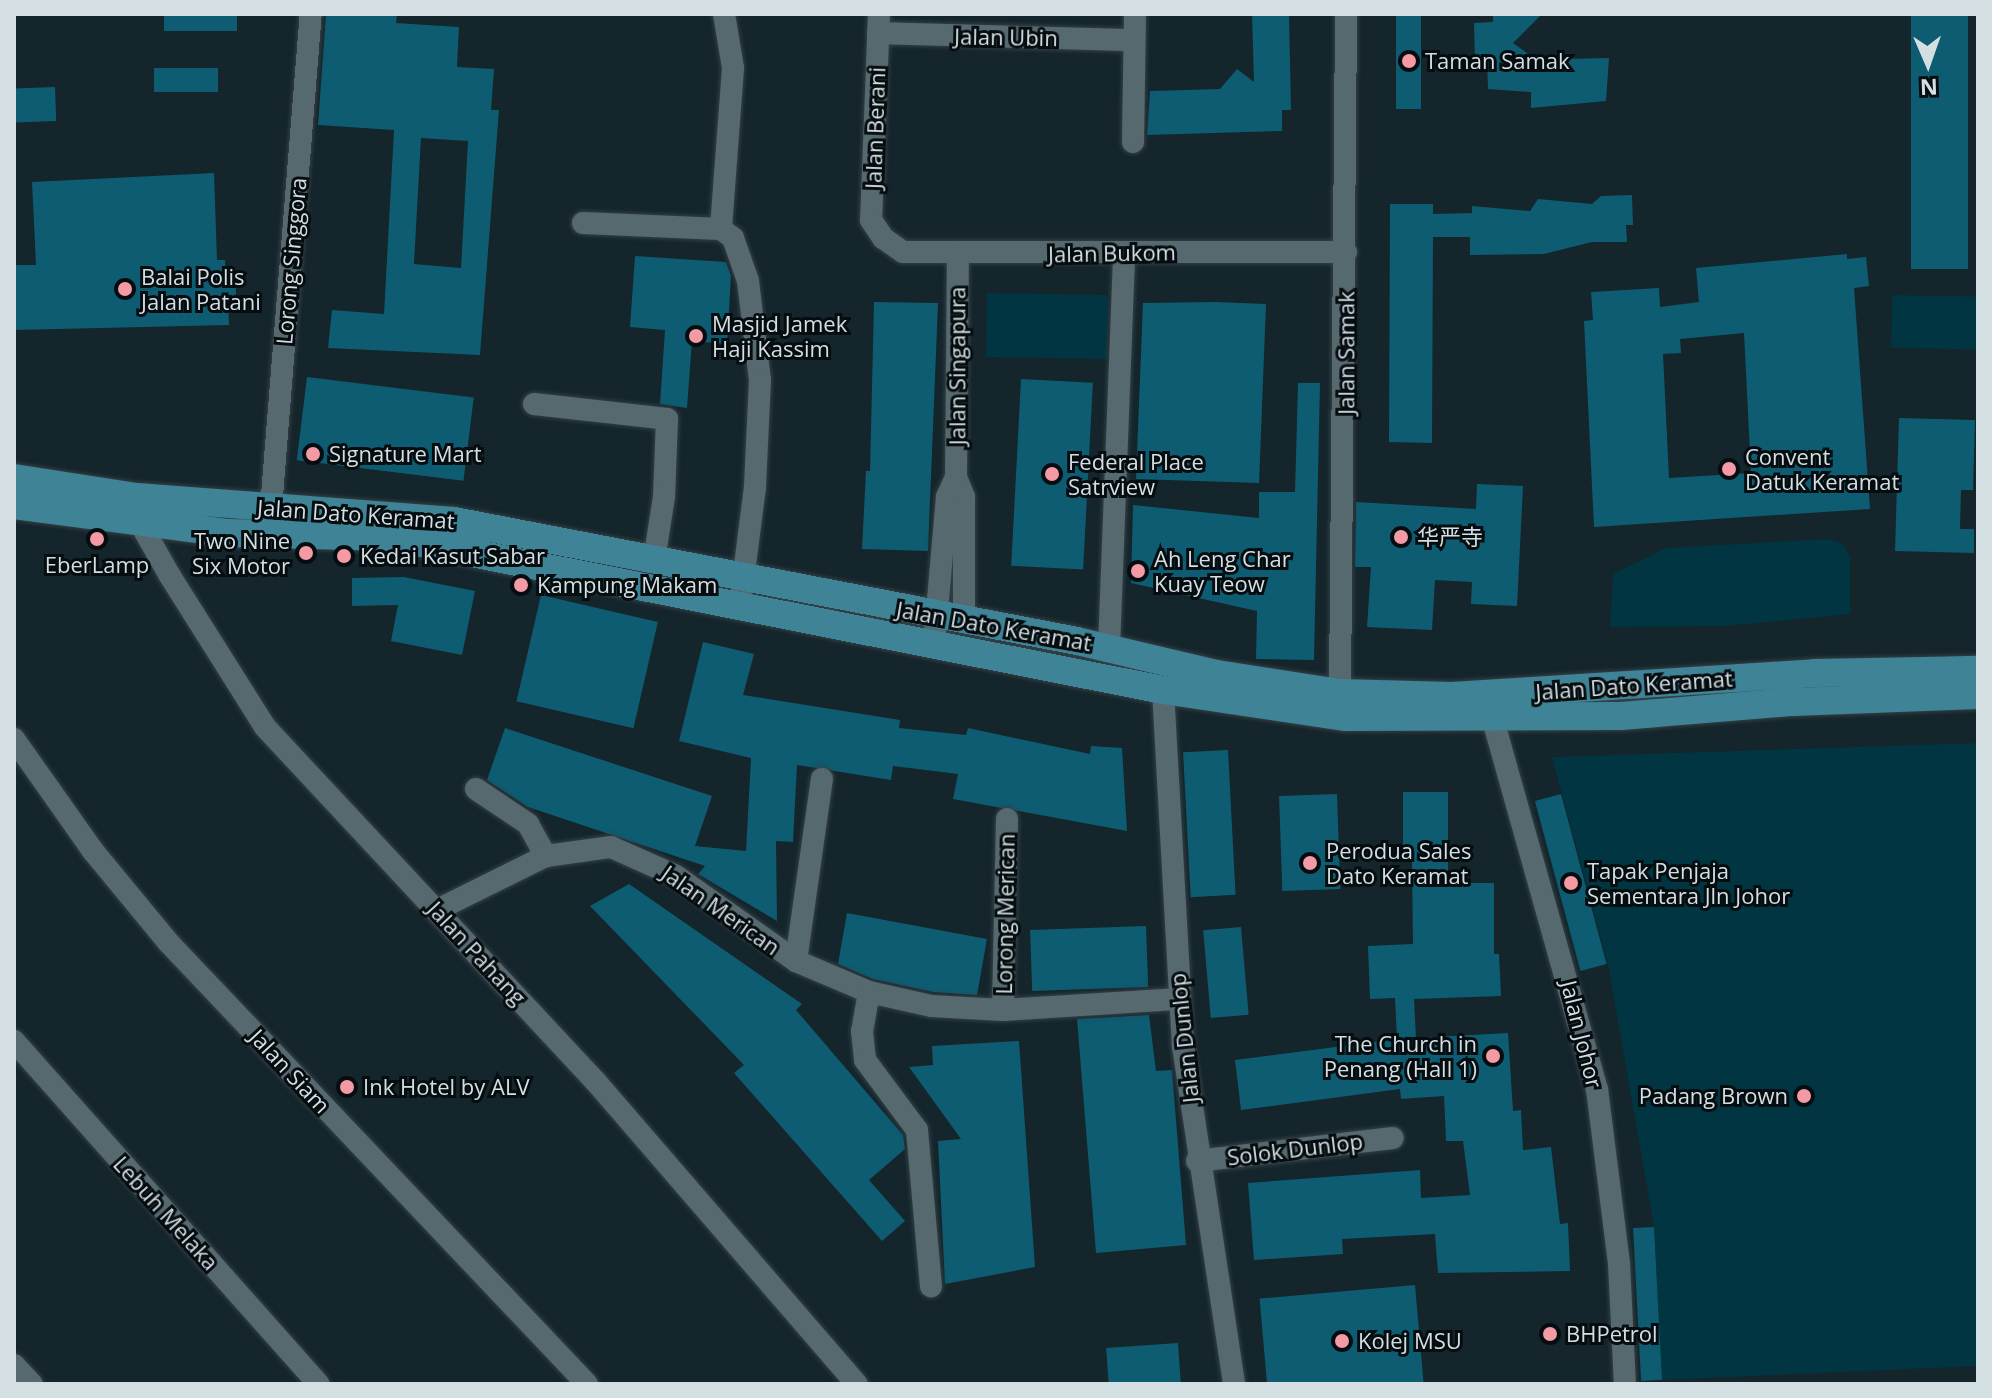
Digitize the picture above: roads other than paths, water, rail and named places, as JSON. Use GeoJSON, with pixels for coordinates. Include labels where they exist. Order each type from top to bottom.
{"type":"FeatureCollection","features":[{"type":"Feature","properties":{"kind":"main road","name":"Jalan Dato Keramat"},"geometry":{"type":"LineString","coordinates":[[14,478],[228,533],[391,537],[1163,690],[1373,720],[1815,673],[1978,670]]}},
{"type":"Feature","properties":{"kind":"main road","name":"Jalan Dato Keramat"},"geometry":{"type":"LineString","coordinates":[[14,505],[139,510],[271,508],[454,521],[1109,648],[1217,674],[1340,693],[1489,706],[1978,695]]}},
{"type":"Feature","properties":{"kind":"street","name":"Lorong Singgora"},"geometry":{"type":"LineString","coordinates":[[271,508],[311,14]]}},
{"type":"Feature","properties":{"kind":"street"},"geometry":{"type":"LineString","coordinates":[[721,229],[733,68],[724,14]]}},
{"type":"Feature","properties":{"kind":"street"},"geometry":{"type":"LineString","coordinates":[[1133,142],[1135,14]]}},
{"type":"Feature","properties":{"kind":"street","name":"Jalan Samak"},"geometry":{"type":"LineString","coordinates":[[1340,693],[1346,424],[1346,14]]}},
{"type":"Feature","properties":{"kind":"street","name":"Jalan Ubin"},"geometry":{"type":"LineString","coordinates":[[879,24],[1133,40]]}},
{"type":"Feature","properties":{"kind":"street","name":"Jalan Berani"},"geometry":{"type":"LineString","coordinates":[[879,24],[871,220],[883,238]]}},
{"type":"Feature","properties":{"kind":"street"},"geometry":{"type":"LineString","coordinates":[[583,223],[721,229],[733,238],[748,281],[760,380],[755,487],[740,577],[743,596],[765,611]]}},
{"type":"Feature","properties":{"kind":"street","name":"Jalan Bukom"},"geometry":{"type":"LineString","coordinates":[[883,238],[903,252],[958,255],[1346,252]]}},
{"type":"Feature","properties":{"kind":"street"},"geometry":{"type":"LineString","coordinates":[[1109,648],[1124,252]]}},
{"type":"Feature","properties":{"kind":"street","name":"Jalan Singapura"},"geometry":{"type":"LineString","coordinates":[[934,645],[951,619],[947,497],[956,477],[958,255]]}},
{"type":"Feature","properties":{"kind":"street"},"geometry":{"type":"LineString","coordinates":[[534,404],[667,419],[664,497],[654,560]]}},
{"type":"Feature","properties":{"kind":"street"},"geometry":{"type":"LineString","coordinates":[[271,508],[299,533]]}},
{"type":"Feature","properties":{"kind":"street","name":"Jalan Pahang"},"geometry":{"type":"LineString","coordinates":[[139,510],[265,727],[596,1082],[857,1384]]}},
{"type":"Feature","properties":{"kind":"street","name":"Jalan Dunlop"},"geometry":{"type":"LineString","coordinates":[[1163,690],[1180,999],[1197,1161],[1234,1384]]}},
{"type":"Feature","properties":{"kind":"street","name":"Jalan Johor"},"geometry":{"type":"LineString","coordinates":[[1489,706],[1597,1089],[1619,1263],[1625,1384]]}},
{"type":"Feature","properties":{"kind":"street","name":"Jalan Siam"},"geometry":{"type":"LineString","coordinates":[[14,739],[93,851],[168,942],[587,1384]]}},
{"type":"Feature","properties":{"kind":"street"},"geometry":{"type":"LineString","coordinates":[[796,961],[822,779]]}},
{"type":"Feature","properties":{"kind":"street"},"geometry":{"type":"LineString","coordinates":[[476,789],[528,824],[546,856]]}},
{"type":"Feature","properties":{"kind":"street","name":"Lorong Merican"},"geometry":{"type":"LineString","coordinates":[[1003,1010],[1007,819]]}},
{"type":"Feature","properties":{"kind":"street","name":"Jalan Merican"},"geometry":{"type":"LineString","coordinates":[[437,910],[546,856],[611,847],[644,858],[796,961],[869,992],[931,1006],[1003,1010],[1180,999]]}},
{"type":"Feature","properties":{"kind":"street"},"geometry":{"type":"LineString","coordinates":[[869,992],[862,1031],[865,1060],[915,1123],[931,1286]]}},
{"type":"Feature","properties":{"kind":"street","name":"Lebuh Melaka"},"geometry":{"type":"LineString","coordinates":[[14,1041],[319,1384]]}},
{"type":"Feature","properties":{"kind":"street","name":"Solok Dunlop"},"geometry":{"type":"LineString","coordinates":[[1197,1161],[1393,1138]]}},
{"type":"Feature","properties":{"kind":"street"},"geometry":{"type":"LineString","coordinates":[[14,1365],[32,1384]]}},
{"type":"Feature","properties":{"kind":"place","name":"Taman Samak"},"geometry":{"type":"Point","coordinates":[1409,61]}},
{"type":"Feature","properties":{"kind":"place","name":"Balai Polis Jalan Patani"},"geometry":{"type":"Point","coordinates":[125,289]}},
{"type":"Feature","properties":{"kind":"place","name":"Masjid Jamek Haji Kassim"},"geometry":{"type":"Point","coordinates":[696,336]}},
{"type":"Feature","properties":{"kind":"place","name":"Signature Mart"},"geometry":{"type":"Point","coordinates":[313,454]}},
{"type":"Feature","properties":{"kind":"place","name":"Convent Datuk Keramat"},"geometry":{"type":"Point","coordinates":[1729,469]}},
{"type":"Feature","properties":{"kind":"place","name":"Federal Place Satrview"},"geometry":{"type":"Point","coordinates":[1052,474]}},
{"type":"Feature","properties":{"kind":"place","name":"华严寺"},"geometry":{"type":"Point","coordinates":[1401,537]}},
{"type":"Feature","properties":{"kind":"place","name":"EberLamp"},"geometry":{"type":"Point","coordinates":[97,539]}},
{"type":"Feature","properties":{"kind":"place","name":"Two Nine Six Motor"},"geometry":{"type":"Point","coordinates":[306,553]}},
{"type":"Feature","properties":{"kind":"place","name":"Kedai Kasut Sabar"},"geometry":{"type":"Point","coordinates":[344,556]}},
{"type":"Feature","properties":{"kind":"place","name":"Ah Leng Char Kuay Teow"},"geometry":{"type":"Point","coordinates":[1138,571]}},
{"type":"Feature","properties":{"kind":"place","name":"Kampung Makam"},"geometry":{"type":"Point","coordinates":[521,585]}},
{"type":"Feature","properties":{"kind":"place","name":"Perodua Sales Dato Keramat"},"geometry":{"type":"Point","coordinates":[1310,863]}},
{"type":"Feature","properties":{"kind":"place","name":"Tapak Penjaja Sementara Jln Johor"},"geometry":{"type":"Point","coordinates":[1571,883]}},
{"type":"Feature","properties":{"kind":"place","name":"The Church in Penang (Hall 1)"},"geometry":{"type":"Point","coordinates":[1493,1056]}},
{"type":"Feature","properties":{"kind":"place","name":"Ink Hotel by ALV"},"geometry":{"type":"Point","coordinates":[347,1087]}},
{"type":"Feature","properties":{"kind":"place","name":"Padang Brown"},"geometry":{"type":"Point","coordinates":[1804,1096]}},
{"type":"Feature","properties":{"kind":"place","name":"BHPetrol"},"geometry":{"type":"Point","coordinates":[1550,1334]}},
{"type":"Feature","properties":{"kind":"place","name":"Kolej MSU"},"geometry":{"type":"Point","coordinates":[1342,1341]}}]}
